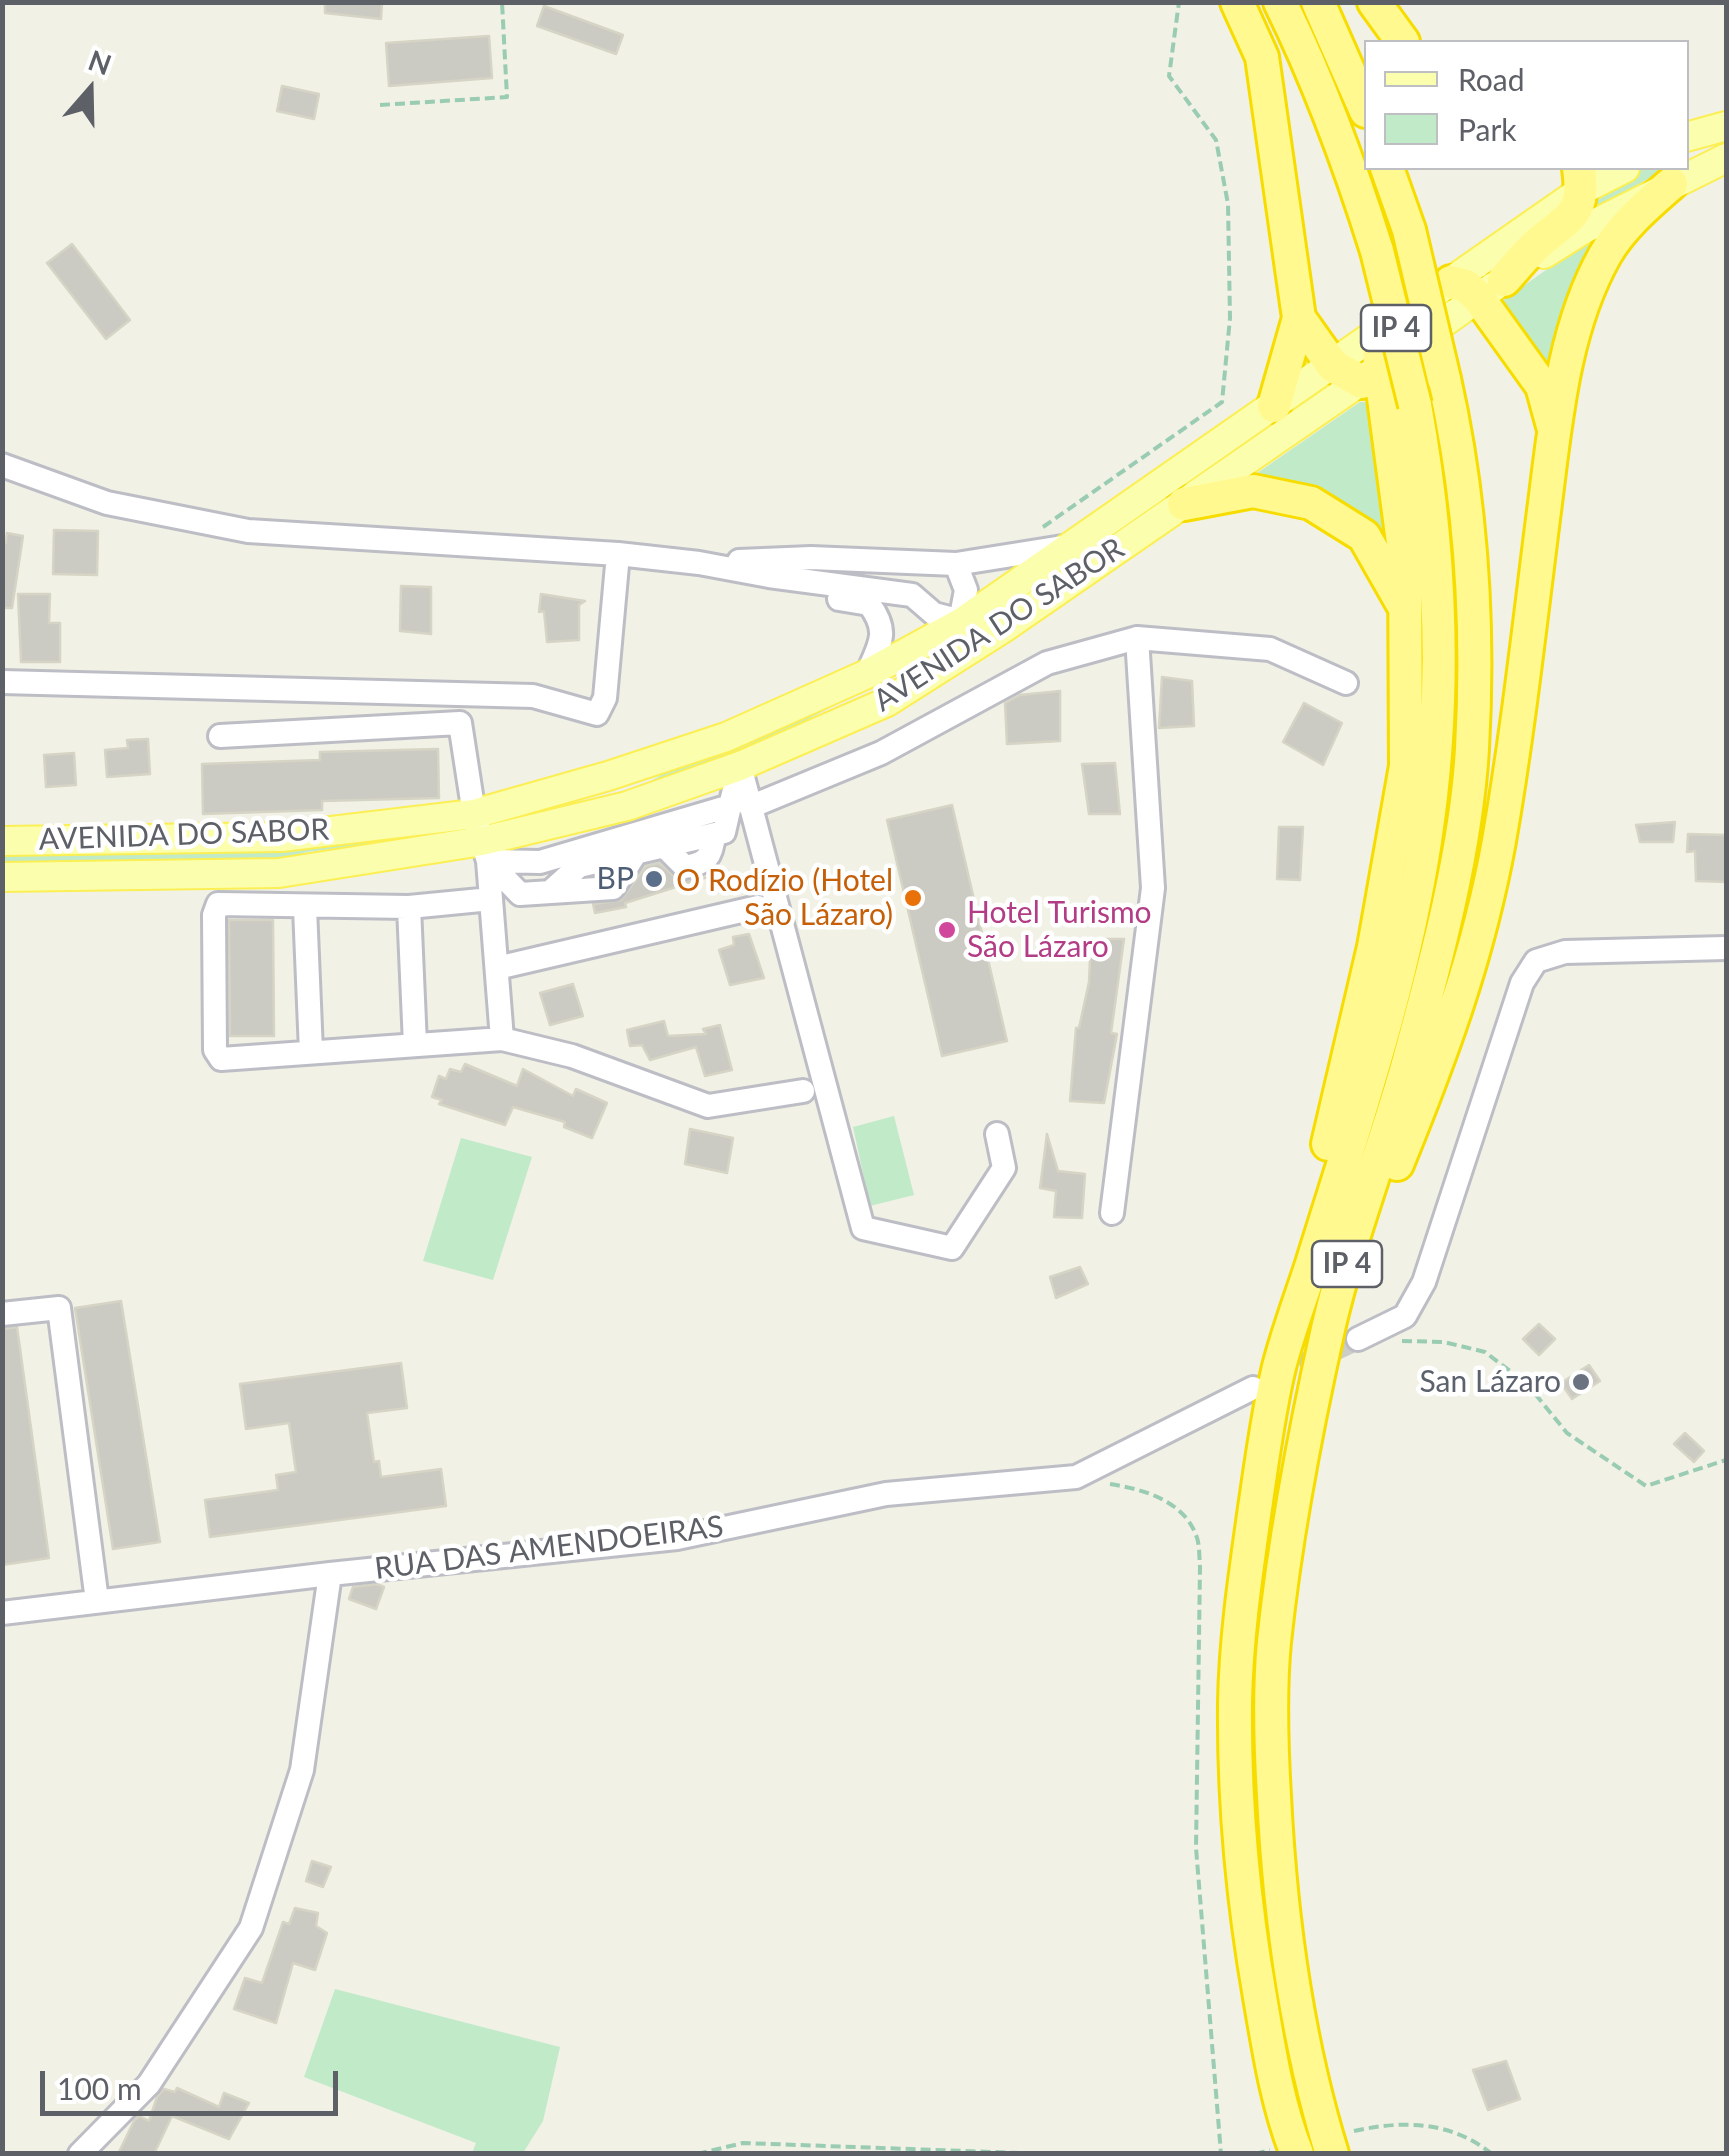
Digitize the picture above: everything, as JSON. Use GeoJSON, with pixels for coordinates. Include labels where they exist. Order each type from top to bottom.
{"type":"FeatureCollection","features":[{"type":"Feature","properties":{"kind":"highway"},"geometry":{"type":"LineString","coordinates":[[1237,2],[1262,56],[1299,318],[1274,406]]}},
{"type":"Feature","properties":{"kind":"highway","name":"IP 4"},"geometry":{"type":"LineString","coordinates":[[1280,2],[1343,144],[1378,250],[1423,452],[1436,582],[1437,637],[1435,763],[1425,845],[1406,944],[1280,1366],[1246,1576],[1235,1700],[1237,1810],[1268,2046],[1297,2154]]}},
{"type":"Feature","properties":{"kind":"highway"},"geometry":{"type":"LineString","coordinates":[[1318,2],[1364,107]]}},
{"type":"Feature","properties":{"kind":"highway"},"geometry":{"type":"LineString","coordinates":[[1374,2],[1402,40]]}},
{"type":"Feature","properties":{"kind":"highway","name":"IP 4"},"geometry":{"type":"LineString","coordinates":[[1341,2143],[1320,2118],[1292,1982],[1277,1853],[1270,1727],[1274,1644],[1298,1478],[1344,1332],[1436,953],[1462,826],[1472,752],[1474,622],[1469,534],[1456,430],[1410,230],[1388,170]]}},
{"type":"Feature","properties":{"kind":"highway"},"geometry":{"type":"LineString","coordinates":[[1555,430],[1542,386],[1478,286],[1571,220],[1581,179]]}},
{"type":"Feature","properties":{"kind":"highway"},"geometry":{"type":"LineString","coordinates":[[1344,1332],[1478,942],[1498,841],[1555,430],[1578,316],[1606,253],[1623,229],[1671,184]]}},
{"type":"Feature","properties":{"kind":"highway"},"geometry":{"type":"LineString","coordinates":[[1280,1366],[1298,1261],[1370,965],[1406,766],[1408,612],[1398,493],[1358,372],[1299,318]]}},
{"type":"Feature","properties":{"kind":"highway"},"geometry":{"type":"LineString","coordinates":[[1358,372],[1379,333]]}},
{"type":"Feature","properties":{"kind":"highway"},"geometry":{"type":"LineString","coordinates":[[1184,504],[1254,491],[1310,502],[1364,536],[1408,612]]}},
{"type":"Feature","properties":{"kind":"main road"},"geometry":{"type":"LineString","coordinates":[[1689,136],[1726,126]]}},
{"type":"Feature","properties":{"kind":"main road","name":"AVENIDA DO SABOR"},"geometry":{"type":"LineString","coordinates":[[2,841],[281,837],[474,814],[726,737],[868,674],[962,622],[1274,406],[1358,372],[1379,333],[1726,158]]}},
{"type":"Feature","properties":{"kind":"main road","name":"AVENIDA DO SABOR"},"geometry":{"type":"LineString","coordinates":[[2,878],[279,873],[485,851],[740,766],[886,702],[1002,629],[1184,504],[1478,286],[1581,179],[1617,170]]}},
{"type":"Feature","properties":{"kind":"street"},"geometry":{"type":"LineString","coordinates":[[2,465],[108,503],[248,531],[618,554],[699,563],[912,595],[934,614],[1002,629]]}},
{"type":"Feature","properties":{"kind":"street"},"geometry":{"type":"LineString","coordinates":[[699,563],[811,558],[956,564],[1069,546]]}},
{"type":"Feature","properties":{"kind":"street"},"geometry":{"type":"LineString","coordinates":[[2,682],[533,696],[597,714],[605,698],[618,554]]}},
{"type":"Feature","properties":{"kind":"street"},"geometry":{"type":"LineString","coordinates":[[886,702],[907,676],[951,650],[962,622],[966,590],[956,564]]}},
{"type":"Feature","properties":{"kind":"street"},"geometry":{"type":"LineString","coordinates":[[769,576],[834,598],[869,604],[882,621],[882,640],[868,674]]}},
{"type":"Feature","properties":{"kind":"street"},"geometry":{"type":"LineString","coordinates":[[1112,1213],[1153,888],[1137,638]]}},
{"type":"Feature","properties":{"kind":"street"},"geometry":{"type":"LineString","coordinates":[[485,851],[540,862],[740,806],[881,753],[1047,663],[1137,638],[1270,649],[1346,683]]}},
{"type":"Feature","properties":{"kind":"street"},"geometry":{"type":"LineString","coordinates":[[220,736],[460,723],[474,814],[485,851],[502,1039]]}},
{"type":"Feature","properties":{"kind":"street"},"geometry":{"type":"LineString","coordinates":[[740,766],[740,806],[863,1228],[952,1248],[1004,1168],[997,1134]]}},
{"type":"Feature","properties":{"kind":"street"},"geometry":{"type":"LineString","coordinates":[[485,851],[520,894],[613,888],[636,853],[724,832],[740,806]]}},
{"type":"Feature","properties":{"kind":"street"},"geometry":{"type":"LineString","coordinates":[[491,898],[409,906],[305,908],[218,904],[214,916],[215,1050],[221,1058],[502,1039],[572,1056],[708,1106],[803,1092]]}},
{"type":"Feature","properties":{"kind":"street"},"geometry":{"type":"LineString","coordinates":[[409,906],[415,1045]]}},
{"type":"Feature","properties":{"kind":"street"},"geometry":{"type":"LineString","coordinates":[[497,968],[758,907]]}},
{"type":"Feature","properties":{"kind":"street"},"geometry":{"type":"LineString","coordinates":[[305,908],[311,1052]]}},
{"type":"Feature","properties":{"kind":"street"},"geometry":{"type":"LineString","coordinates":[[1344,1332],[1405,1316],[1424,1282],[1522,983],[1536,960],[1565,952],[1726,948]]}},
{"type":"Feature","properties":{"kind":"street"},"geometry":{"type":"LineString","coordinates":[[2,1314],[59,1308],[98,1602]]}},
{"type":"Feature","properties":{"kind":"street","name":"RUA DAS AMENDOEIRAS"},"geometry":{"type":"LineString","coordinates":[[2,1614],[330,1574],[677,1538],[886,1494],[1076,1477],[1253,1388]]}},
{"type":"Feature","properties":{"kind":"street"},"geometry":{"type":"LineString","coordinates":[[80,2154],[149,2084],[251,1928],[302,1770],[330,1574]]}},
{"type":"Feature","properties":{"kind":"path"},"geometry":{"type":"LineString","coordinates":[[380,106],[507,97],[502,2]]}},
{"type":"Feature","properties":{"kind":"path"},"geometry":{"type":"LineString","coordinates":[[1028,531],[1046,526],[1222,402],[1230,318],[1228,204],[1216,140],[1170,76],[1179,2]]}},
{"type":"Feature","properties":{"kind":"path"},"geometry":{"type":"LineString","coordinates":[[1344,1332],[1444,1342],[1485,1352],[1527,1384],[1567,1434],[1646,1486],[1726,1460]]}},
{"type":"Feature","properties":{"kind":"path"},"geometry":{"type":"LineString","coordinates":[[1076,1477],[1154,1494],[1170,1504],[1197,1535],[1200,1566],[1196,1848],[1221,2154]]}},
{"type":"Feature","properties":{"kind":"path"},"geometry":{"type":"LineString","coordinates":[[1341,2143],[1414,2123],[1470,2137],[1492,2154]]}},
{"type":"Feature","properties":{"kind":"path"},"geometry":{"type":"LineString","coordinates":[[698,2154],[743,2143],[1048,2154]]}},
{"type":"Feature","properties":{"kind":"green space"},"geometry":{"type":"Polygon","coordinates":[[[1639,170],[1677,170],[1583,216],[1590,195],[1639,170]]]}},
{"type":"Feature","properties":{"kind":"green space"},"geometry":{"type":"Polygon","coordinates":[[[1610,225],[1570,290],[1550,374],[1502,301],[1610,225]]]}},
{"type":"Feature","properties":{"kind":"green space"},"geometry":{"type":"Polygon","coordinates":[[[1360,402],[1367,407],[1385,538],[1357,515],[1253,476],[1360,402]]]}},
{"type":"Feature","properties":{"kind":"green space"},"geometry":{"type":"Polygon","coordinates":[[[938,650],[801,723],[776,741],[668,783],[567,808],[644,785],[938,650]]]}},
{"type":"Feature","properties":{"kind":"green space"},"geometry":{"type":"Polygon","coordinates":[[[424,833],[420,839],[306,852],[278,862],[3,867],[2,856],[258,851],[424,833]]]}},
{"type":"Feature","properties":{"kind":"green space"},"geometry":{"type":"Polygon","coordinates":[[[894,1116],[914,1195],[870,1206],[853,1127],[894,1116]]]}},
{"type":"Feature","properties":{"kind":"green space"},"geometry":{"type":"Polygon","coordinates":[[[461,1138],[532,1157],[493,1280],[423,1261],[461,1138]]]}},
{"type":"Feature","properties":{"kind":"green space"},"geometry":{"type":"Polygon","coordinates":[[[335,1989],[560,2047],[543,2121],[523,2153],[472,2153],[476,2143],[304,2077],[335,1989]]]}},
{"type":"Feature","properties":{"kind":"building"},"geometry":{"type":"Polygon","coordinates":[[[325,2],[382,2],[381,19],[325,13],[325,2]]]}},
{"type":"Feature","properties":{"kind":"building"},"geometry":{"type":"Polygon","coordinates":[[[544,6],[623,35],[616,54],[537,26],[544,6]]]}},
{"type":"Feature","properties":{"kind":"building"},"geometry":{"type":"Polygon","coordinates":[[[489,36],[492,78],[389,86],[386,43],[489,36]]]}},
{"type":"Feature","properties":{"kind":"building"},"geometry":{"type":"Polygon","coordinates":[[[282,86],[319,94],[314,119],[277,111],[282,86]]]}},
{"type":"Feature","properties":{"kind":"building"},"geometry":{"type":"Polygon","coordinates":[[[72,244],[130,320],[106,339],[47,263],[72,244]]]}},
{"type":"Feature","properties":{"kind":"building"},"geometry":{"type":"Polygon","coordinates":[[[54,530],[98,531],[97,575],[53,574],[54,530]]]}},
{"type":"Feature","properties":{"kind":"building"},"geometry":{"type":"Polygon","coordinates":[[[7,533],[23,536],[12,608],[2,608],[2,543],[6,543],[7,533]]]}},
{"type":"Feature","properties":{"kind":"building"},"geometry":{"type":"Polygon","coordinates":[[[401,586],[431,587],[431,634],[400,631],[401,586]]]}},
{"type":"Feature","properties":{"kind":"building"},"geometry":{"type":"Polygon","coordinates":[[[18,594],[50,594],[49,623],[60,623],[60,662],[21,662],[18,594]]]}},
{"type":"Feature","properties":{"kind":"building"},"geometry":{"type":"Polygon","coordinates":[[[541,594],[585,601],[579,605],[579,640],[547,642],[544,611],[539,612],[541,594]]]}},
{"type":"Feature","properties":{"kind":"building"},"geometry":{"type":"Polygon","coordinates":[[[1162,677],[1192,681],[1194,726],[1159,728],[1162,677]]]}},
{"type":"Feature","properties":{"kind":"building"},"geometry":{"type":"Polygon","coordinates":[[[1060,691],[1060,741],[1007,744],[1005,703],[1020,695],[1060,691]]]}},
{"type":"Feature","properties":{"kind":"building"},"geometry":{"type":"Polygon","coordinates":[[[1304,703],[1342,723],[1323,765],[1283,742],[1304,703]]]}},
{"type":"Feature","properties":{"kind":"building"},"geometry":{"type":"Polygon","coordinates":[[[148,739],[150,774],[107,777],[105,750],[128,748],[127,740],[148,739]]]}},
{"type":"Feature","properties":{"kind":"building"},"geometry":{"type":"Polygon","coordinates":[[[438,749],[439,798],[322,801],[322,810],[203,814],[202,764],[320,760],[320,752],[438,749]]]}},
{"type":"Feature","properties":{"kind":"building"},"geometry":{"type":"Polygon","coordinates":[[[74,753],[76,785],[46,787],[44,755],[74,753]]]}},
{"type":"Feature","properties":{"kind":"building"},"geometry":{"type":"Polygon","coordinates":[[[1115,763],[1120,814],[1089,814],[1082,764],[1115,763]]]}},
{"type":"Feature","properties":{"kind":"building","name":"Hotel Turismo São Lázaro"},"geometry":{"type":"Polygon","coordinates":[[[952,805],[1007,1041],[942,1056],[887,820],[952,805]]]}},
{"type":"Feature","properties":{"kind":"building"},"geometry":{"type":"Polygon","coordinates":[[[1675,822],[1673,842],[1640,842],[1636,825],[1675,822]]]}},
{"type":"Feature","properties":{"kind":"building"},"geometry":{"type":"Polygon","coordinates":[[[1279,827],[1303,827],[1300,880],[1277,879],[1279,827]]]}},
{"type":"Feature","properties":{"kind":"building"},"geometry":{"type":"Polygon","coordinates":[[[1688,834],[1726,835],[1726,882],[1696,881],[1695,851],[1687,852],[1688,834]]]}},
{"type":"Feature","properties":{"kind":"building"},"geometry":{"type":"Polygon","coordinates":[[[659,863],[680,881],[708,877],[625,903],[626,907],[595,913],[593,904],[621,900],[646,866],[659,863]]]}},
{"type":"Feature","properties":{"kind":"building"},"geometry":{"type":"Polygon","coordinates":[[[229,920],[273,920],[274,1036],[230,1036],[229,920]]]}},
{"type":"Feature","properties":{"kind":"building"},"geometry":{"type":"Polygon","coordinates":[[[749,934],[764,978],[730,985],[719,950],[734,945],[733,937],[749,934]]]}},
{"type":"Feature","properties":{"kind":"building"},"geometry":{"type":"Polygon","coordinates":[[[1091,939],[1124,939],[1111,1033],[1117,1034],[1104,1103],[1070,1101],[1076,1028],[1089,982],[1091,939]]]}},
{"type":"Feature","properties":{"kind":"building"},"geometry":{"type":"Polygon","coordinates":[[[573,984],[583,1016],[550,1025],[540,993],[573,984]]]}},
{"type":"Feature","properties":{"kind":"building"},"geometry":{"type":"Polygon","coordinates":[[[664,1021],[668,1036],[706,1034],[703,1029],[720,1025],[732,1070],[705,1076],[696,1047],[650,1060],[642,1045],[630,1046],[627,1030],[664,1021]]]}},
{"type":"Feature","properties":{"kind":"building"},"geometry":{"type":"Polygon","coordinates":[[[465,1064],[517,1086],[523,1069],[573,1096],[576,1089],[607,1103],[592,1138],[564,1127],[565,1122],[513,1107],[505,1125],[439,1104],[442,1100],[432,1097],[439,1076],[446,1079],[450,1069],[461,1072],[465,1064]]]}},
{"type":"Feature","properties":{"kind":"building"},"geometry":{"type":"Polygon","coordinates":[[[690,1129],[733,1138],[727,1173],[685,1164],[690,1129]]]}},
{"type":"Feature","properties":{"kind":"building"},"geometry":{"type":"Polygon","coordinates":[[[1047,1134],[1058,1171],[1085,1174],[1082,1218],[1054,1217],[1056,1191],[1040,1188],[1047,1134]]]}},
{"type":"Feature","properties":{"kind":"building"},"geometry":{"type":"Polygon","coordinates":[[[1080,1267],[1088,1284],[1056,1298],[1050,1277],[1080,1267]]]}},
{"type":"Feature","properties":{"kind":"building"},"geometry":{"type":"Polygon","coordinates":[[[121,1301],[160,1542],[113,1549],[75,1308],[121,1301]]]}},
{"type":"Feature","properties":{"kind":"building"},"geometry":{"type":"Polygon","coordinates":[[[1539,1324],[1555,1339],[1539,1355],[1523,1339],[1539,1324]]]}},
{"type":"Feature","properties":{"kind":"building"},"geometry":{"type":"Polygon","coordinates":[[[17,1327],[49,1558],[2,1565],[2,1329],[17,1327]]]}},
{"type":"Feature","properties":{"kind":"building"},"geometry":{"type":"Polygon","coordinates":[[[401,1363],[407,1408],[367,1413],[374,1462],[379,1461],[381,1477],[441,1469],[446,1506],[210,1537],[205,1500],[278,1490],[276,1475],[296,1472],[289,1423],[246,1429],[240,1384],[401,1363]]]}},
{"type":"Feature","properties":{"kind":"building","name":"San Lázaro"},"geometry":{"type":"Polygon","coordinates":[[[1589,1365],[1600,1381],[1572,1399],[1561,1383],[1589,1365]]]}},
{"type":"Feature","properties":{"kind":"building"},"geometry":{"type":"Polygon","coordinates":[[[1685,1433],[1704,1451],[1694,1462],[1674,1444],[1685,1433]]]}},
{"type":"Feature","properties":{"kind":"building"},"geometry":{"type":"Polygon","coordinates":[[[353,1587],[384,1587],[376,1609],[349,1599],[353,1587]]]}},
{"type":"Feature","properties":{"kind":"building"},"geometry":{"type":"Polygon","coordinates":[[[312,1861],[331,1867],[323,1887],[306,1881],[312,1861]]]}},
{"type":"Feature","properties":{"kind":"building"},"geometry":{"type":"Polygon","coordinates":[[[295,1908],[318,1913],[316,1926],[327,1933],[315,1970],[293,1963],[276,2023],[234,2009],[245,1978],[262,1983],[283,1922],[289,1924],[295,1908]]]}},
{"type":"Feature","properties":{"kind":"building"},"geometry":{"type":"Polygon","coordinates":[[[1506,2061],[1520,2099],[1488,2110],[1473,2070],[1506,2061]]]}},
{"type":"Feature","properties":{"kind":"building"},"geometry":{"type":"Polygon","coordinates":[[[177,2088],[219,2107],[224,2093],[249,2103],[229,2139],[172,2116],[154,2154],[118,2154],[134,2121],[139,2116],[149,2121],[157,2097],[164,2089],[175,2092],[177,2088]]]}},
{"type":"Feature","properties":{"kind":"tunnel"},"geometry":{"type":"LineString","coordinates":[[1270,1380],[1358,1339]]}},
{"type":"Feature","properties":{"kind":"place","name":"BP"},"geometry":{"type":"Point","coordinates":[654,879]}},
{"type":"Feature","properties":{"kind":"place","name":"O Rodízio (Hotel São Lázaro)"},"geometry":{"type":"Point","coordinates":[913,898]}},
{"type":"Feature","properties":{"kind":"place","name":"Hotel Turismo São Lázaro"},"geometry":{"type":"Point","coordinates":[947,930]}},
{"type":"Feature","properties":{"kind":"place","name":"San Lázaro"},"geometry":{"type":"Point","coordinates":[1581,1382]}}]}
